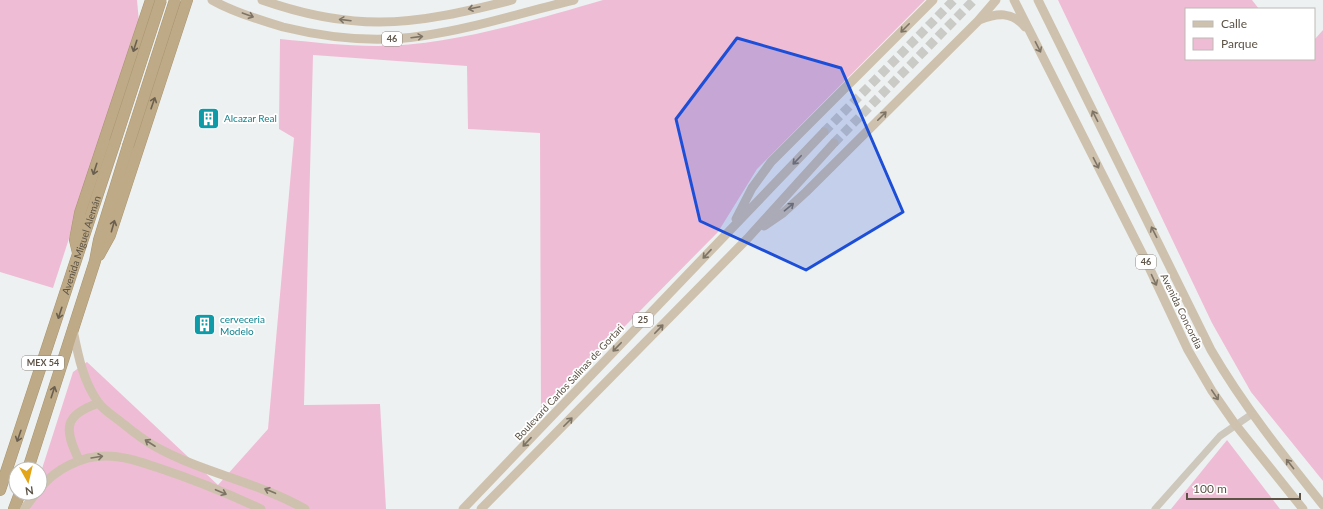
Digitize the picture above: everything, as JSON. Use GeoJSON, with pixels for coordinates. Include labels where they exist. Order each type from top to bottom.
{"type":"FeatureCollection","features":[{"type":"Feature","properties":{"kind":"highway","name":"Avenida Miguel Alemán"},"geometry":{"type":"LineString","coordinates":[[0,490],[85,236],[161,0]]}},
{"type":"Feature","properties":{"kind":"highway","name":"Avenida Miguel Alemán"},"geometry":{"type":"LineString","coordinates":[[31,461],[95,261],[99,240],[175,0]]}},
{"type":"Feature","properties":{"kind":"highway"},"geometry":{"type":"LineString","coordinates":[[95,261],[110,235],[187,0]]}},
{"type":"Feature","properties":{"kind":"highway"},"geometry":{"type":"LineString","coordinates":[[78,256],[75,240],[80,214],[142,26],[148,3]]}},
{"type":"Feature","properties":{"kind":"highway"},"geometry":{"type":"LineString","coordinates":[[142,26],[156,17],[163,16],[171,21],[175,38]]}},
{"type":"Feature","properties":{"kind":"main road","name":"46"},"geometry":{"type":"LineString","coordinates":[[212,0],[268,23],[306,32],[331,37],[378,39],[400,39],[441,33],[574,0]]}},
{"type":"Feature","properties":{"kind":"main road","name":"46"},"geometry":{"type":"LineString","coordinates":[[262,0],[328,17],[380,22],[426,18],[512,0]]}},
{"type":"Feature","properties":{"kind":"main road"},"geometry":{"type":"LineString","coordinates":[[733,226],[743,203],[771,162],[933,0]]}},
{"type":"Feature","properties":{"kind":"main road"},"geometry":{"type":"LineString","coordinates":[[985,13],[986,0]]}},
{"type":"Feature","properties":{"kind":"main road"},"geometry":{"type":"LineString","coordinates":[[747,240],[798,200],[978,21],[996,0]]}},
{"type":"Feature","properties":{"kind":"main road","name":"Avenida Concordia"},"geometry":{"type":"LineString","coordinates":[[1014,0],[1147,263],[1188,350],[1212,390],[1236,424],[1302,508]]}},
{"type":"Feature","properties":{"kind":"main road","name":"Avenida Concordia"},"geometry":{"type":"LineString","coordinates":[[1038,0],[1166,256],[1211,350],[1230,383],[1252,414],[1323,505]]}},
{"type":"Feature","properties":{"kind":"main road"},"geometry":{"type":"LineString","coordinates":[[1043,0],[1043,10]]}},
{"type":"Feature","properties":{"kind":"main road"},"geometry":{"type":"LineString","coordinates":[[978,21],[998,14],[1009,15],[1023,23],[1031,34]]}},
{"type":"Feature","properties":{"kind":"main road","name":"Boulevard Carlos Salinas de Gortari"},"geometry":{"type":"LineString","coordinates":[[463,509],[824,132]]}},
{"type":"Feature","properties":{"kind":"main road","name":"25"},"geometry":{"type":"LineString","coordinates":[[481,509],[747,240],[834,143]]}},
{"type":"Feature","properties":{"kind":"main road"},"geometry":{"type":"LineString","coordinates":[[73,330],[84,374],[99,403],[136,434],[156,447],[185,460],[283,497],[305,509]]}},
{"type":"Feature","properties":{"kind":"main road"},"geometry":{"type":"LineString","coordinates":[[79,460],[70,442],[68,430],[76,414],[99,403]]}},
{"type":"Feature","properties":{"kind":"main road"},"geometry":{"type":"LineString","coordinates":[[48,481],[62,468],[79,460],[106,456],[132,459],[180,475],[261,509]]}},
{"type":"Feature","properties":{"kind":"street"},"geometry":{"type":"LineString","coordinates":[[1155,509],[1207,448],[1220,436],[1252,414]]}},
{"type":"Feature","properties":{"kind":"highlighted area"},"geometry":{"type":"Polygon","coordinates":[[[737,38],[841,68],[903,212],[806,270],[700,221],[676,119],[737,38]]]}},
{"type":"Feature","properties":{"kind":"green space"},"geometry":{"type":"Polygon","coordinates":[[[0,0],[137,0],[139,22],[53,288],[0,272],[0,0]]]}},
{"type":"Feature","properties":{"kind":"green space"},"geometry":{"type":"Polygon","coordinates":[[[603,0],[925,0],[757,169],[718,232],[541,411],[540,133],[468,129],[467,66],[313,55],[304,405],[380,404],[386,509],[29,509],[34,501],[48,501],[48,461],[44,461],[73,372],[87,362],[218,485],[268,429],[294,138],[296,139],[279,129],[280,39],[365,46],[404,45],[462,37],[549,16],[603,0]]]}},
{"type":"Feature","properties":{"kind":"green space"},"geometry":{"type":"Polygon","coordinates":[[[1058,0],[1252,0],[1258,8],[1185,8],[1185,60],[1315,60],[1315,39],[1323,30],[1323,481],[1251,392],[1212,323],[1058,0]]]}},
{"type":"Feature","properties":{"kind":"green space"},"geometry":{"type":"Polygon","coordinates":[[[1227,440],[1280,509],[1171,509],[1227,440]]]}},
{"type":"Feature","properties":{"kind":"tunnel"},"geometry":{"type":"LineString","coordinates":[[824,132],[954,0]]}},
{"type":"Feature","properties":{"kind":"tunnel"},"geometry":{"type":"LineString","coordinates":[[834,143],[974,0]]}},
{"type":"Feature","properties":{"kind":"place","name":"Alcazar Real"},"geometry":{"type":"Point","coordinates":[209,118]}},
{"type":"Feature","properties":{"kind":"place","name":"cerveceria Modelo"},"geometry":{"type":"Point","coordinates":[205,325]}}]}
